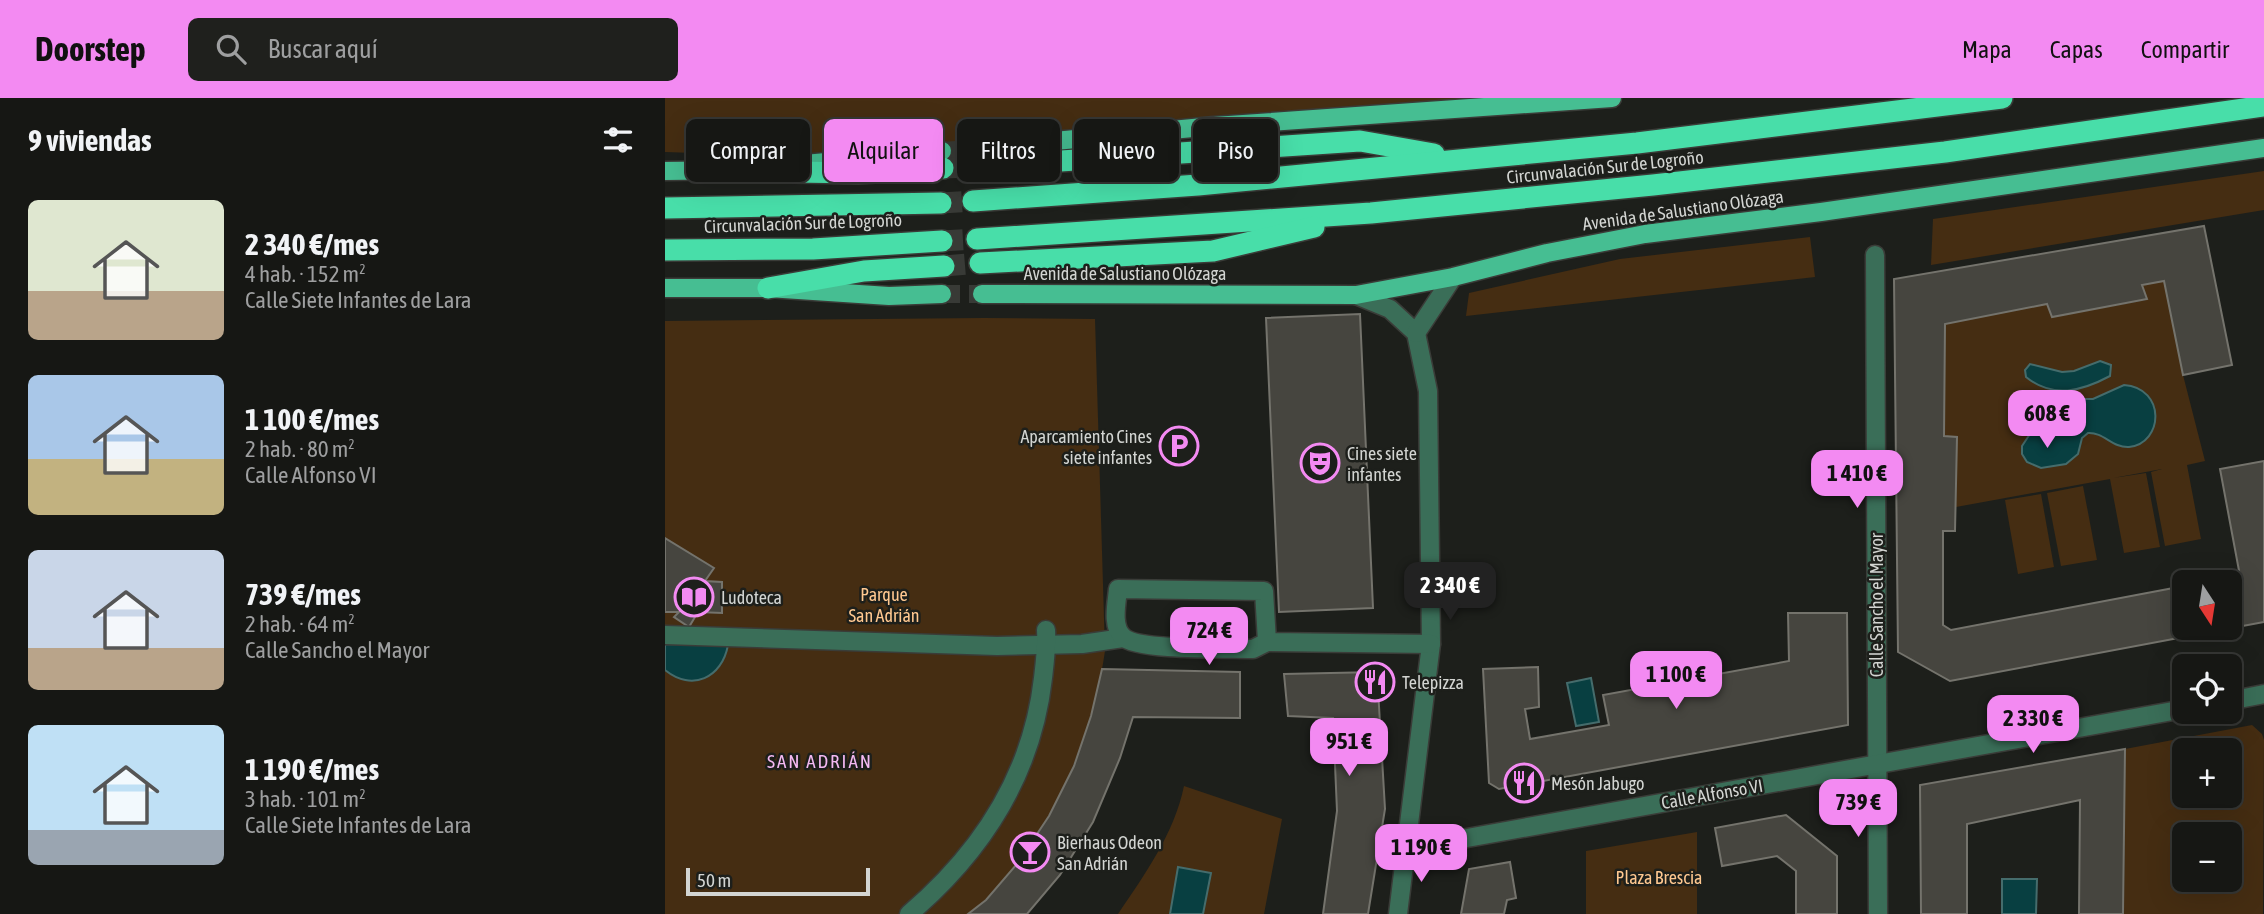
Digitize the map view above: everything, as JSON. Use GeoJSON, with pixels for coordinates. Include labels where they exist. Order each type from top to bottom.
{"type":"FeatureCollection","features":[{"type":"Feature","properties":{"kind":"highway","name":"Circunvalación Sur de Logroño"},"geometry":{"type":"LineString","coordinates":[[974,201],[1198,185],[1637,143],[2002,98]]}},
{"type":"Feature","properties":{"kind":"highway","name":"Circunvalación Sur de Logroño"},"geometry":{"type":"LineString","coordinates":[[977,239],[1371,214],[1919,155],[2264,106]]}},
{"type":"Feature","properties":{"kind":"highway"},"geometry":{"type":"LineString","coordinates":[[1060,154],[1360,141],[1460,159]]}},
{"type":"Feature","properties":{"kind":"highway","name":"Circunvalación Sur de Logroño"},"geometry":{"type":"LineString","coordinates":[[665,208],[941,203]]}},
{"type":"Feature","properties":{"kind":"highway"},"geometry":{"type":"LineString","coordinates":[[980,264],[1213,251],[1371,214]]}},
{"type":"Feature","properties":{"kind":"highway","name":"Circunvalación Sur de Logroño"},"geometry":{"type":"LineString","coordinates":[[665,250],[813,249],[942,241]]}},
{"type":"Feature","properties":{"kind":"highway"},"geometry":{"type":"LineString","coordinates":[[768,288],[865,271],[944,266]]}},
{"type":"Feature","properties":{"kind":"main road"},"geometry":{"type":"LineString","coordinates":[[1060,146],[1214,126],[1612,98]]}},
{"type":"Feature","properties":{"kind":"main road","name":"Avenida de Salustiano Olózaga"},"geometry":{"type":"LineString","coordinates":[[982,293],[1356,295],[1453,277],[1547,253],[1645,234],[1808,214],[2264,148]]}},
{"type":"Feature","properties":{"kind":"main road"},"geometry":{"type":"LineString","coordinates":[[665,172],[686,172]]}},
{"type":"Feature","properties":{"kind":"main road"},"geometry":{"type":"LineString","coordinates":[[665,288],[768,288],[889,296],[942,294]]}},
{"type":"Feature","properties":{"kind":"street","name":"Calle Sancho el Mayor"},"geometry":{"type":"LineString","coordinates":[[1875,255],[1878,914]]}},
{"type":"Feature","properties":{"kind":"street"},"geometry":{"type":"LineString","coordinates":[[1416,333],[1453,277]]}},
{"type":"Feature","properties":{"kind":"street"},"geometry":{"type":"LineString","coordinates":[[1356,295],[1390,309],[1416,333],[1428,391],[1431,644],[1398,914]]}},
{"type":"Feature","properties":{"kind":"street"},"geometry":{"type":"LineString","coordinates":[[1123,638],[1118,629],[1116,611],[1118,589],[1264,591],[1267,642]]}},
{"type":"Feature","properties":{"kind":"street"},"geometry":{"type":"LineString","coordinates":[[665,635],[997,646],[1047,637],[1082,644],[1123,638],[1142,645],[1253,649],[1267,642],[1431,644]]}},
{"type":"Feature","properties":{"kind":"street"},"geometry":{"type":"LineString","coordinates":[[909,914],[939,889],[968,857],[994,821],[1014,782],[1030,741],[1038,709],[1047,637]]}},
{"type":"Feature","properties":{"kind":"street"},"geometry":{"type":"LineString","coordinates":[[2242,698],[2264,694]]}},
{"type":"Feature","properties":{"kind":"street","name":"Calle Alfonso VI"},"geometry":{"type":"LineString","coordinates":[[1406,849],[2172,711]]}},
{"type":"Feature","properties":{"kind":"green space"},"geometry":{"type":"Polygon","coordinates":[[[665,98],[1510,98],[1248,119],[1193,119],[1193,123],[1179,125],[1179,119],[1074,119],[1074,133],[1060,134],[1060,119],[957,119],[957,142],[943,143],[943,119],[824,119],[824,153],[810,154],[810,119],[686,119],[686,153],[665,152],[665,98]]]}},
{"type":"Feature","properties":{"kind":"green space"},"geometry":{"type":"Polygon","coordinates":[[[2264,171],[2264,210],[1931,265],[1933,219],[2264,171]]]}},
{"type":"Feature","properties":{"kind":"green space"},"geometry":{"type":"Polygon","coordinates":[[[1810,237],[1815,277],[1466,316],[1469,293],[1620,259],[1810,237]]]}},
{"type":"Feature","properties":{"kind":"green space"},"geometry":{"type":"Polygon","coordinates":[[[2164,281],[2183,375],[2205,461],[2187,465],[2201,539],[2165,546],[2151,472],[2162,469],[2113,478],[2146,473],[2160,547],[2124,553],[2110,479],[1956,507],[1957,438],[1944,436],[1945,324],[2047,304],[2052,317],[2146,300],[2142,285],[2164,281]]]}},
{"type":"Feature","properties":{"kind":"green space","name":"Parque San Adrián"},"geometry":{"type":"Polygon","coordinates":[[[1095,319],[1105,651],[1089,722],[1060,795],[1020,862],[996,890],[969,914],[665,914],[665,321],[1095,319]]]}},
{"type":"Feature","properties":{"kind":"green space"},"geometry":{"type":"Polygon","coordinates":[[[2083,486],[2097,560],[2061,566],[2047,493],[2083,486]]]}},
{"type":"Feature","properties":{"kind":"green space"},"geometry":{"type":"Polygon","coordinates":[[[2041,494],[2054,567],[2018,574],[2005,500],[2041,494]]]}},
{"type":"Feature","properties":{"kind":"green space"},"geometry":{"type":"Polygon","coordinates":[[[2252,725],[2262,734],[2264,740],[2263,914],[2124,914],[2125,749],[2172,740],[2172,808],[2242,808],[2242,738],[2183,738],[2252,725]]]}},
{"type":"Feature","properties":{"kind":"green space"},"geometry":{"type":"Polygon","coordinates":[[[1184,786],[1282,819],[1264,914],[1118,914],[1166,837],[1184,786]]]}},
{"type":"Feature","properties":{"kind":"green space","name":"Plaza Brescia"},"geometry":{"type":"Polygon","coordinates":[[[1697,832],[1697,914],[1586,914],[1586,851],[1697,832]]]}},
{"type":"Feature","properties":{"kind":"water"},"geometry":{"type":"Polygon","coordinates":[[[2100,361],[2111,365],[2110,376],[2078,389],[2047,388],[2026,377],[2025,370],[2030,364],[2062,372],[2074,371],[2100,361]]]}},
{"type":"Feature","properties":{"kind":"water"},"geometry":{"type":"Polygon","coordinates":[[[2124,385],[2138,388],[2147,395],[2153,405],[2154,426],[2149,436],[2141,443],[2123,447],[2094,433],[2088,433],[2082,438],[2078,454],[2066,464],[2041,468],[2027,462],[2022,454],[2022,446],[2034,428],[2036,409],[2043,402],[2050,399],[2093,399],[2124,385]]]}},
{"type":"Feature","properties":{"kind":"water"},"geometry":{"type":"Polygon","coordinates":[[[665,644],[728,645],[725,656],[713,673],[704,678],[685,680],[665,670],[665,644]]]}},
{"type":"Feature","properties":{"kind":"water"},"geometry":{"type":"Polygon","coordinates":[[[1591,678],[1599,722],[1576,726],[1567,683],[1591,678]]]}},
{"type":"Feature","properties":{"kind":"water"},"geometry":{"type":"Polygon","coordinates":[[[1178,867],[1211,873],[1203,914],[1170,914],[1178,867]]]}},
{"type":"Feature","properties":{"kind":"water"},"geometry":{"type":"Polygon","coordinates":[[[2002,879],[2037,879],[2036,914],[2002,914],[2002,879]]]}},
{"type":"Feature","properties":{"kind":"building"},"geometry":{"type":"Polygon","coordinates":[[[2204,226],[2232,365],[2183,375],[2164,281],[2142,285],[2147,299],[2052,317],[2047,304],[1945,324],[1944,436],[1957,437],[1955,531],[1943,531],[1943,625],[1951,630],[2172,588],[2172,639],[1950,681],[1898,652],[1894,279],[2204,226]]]}},
{"type":"Feature","properties":{"kind":"building","name":"Cines siete infantes"},"geometry":{"type":"Polygon","coordinates":[[[1360,314],[1373,608],[1279,612],[1266,318],[1360,314]]]}},
{"type":"Feature","properties":{"kind":"building"},"geometry":{"type":"Polygon","coordinates":[[[2264,461],[2264,622],[2242,626],[2242,570],[2239,570],[2220,469],[2264,461]]]}},
{"type":"Feature","properties":{"kind":"building","name":"Ludoteca"},"geometry":{"type":"Polygon","coordinates":[[[665,538],[714,568],[705,581],[722,582],[722,613],[698,612],[689,627],[674,617],[679,612],[665,612],[665,538]]]}},
{"type":"Feature","properties":{"kind":"building"},"geometry":{"type":"Polygon","coordinates":[[[1788,613],[1847,613],[1848,725],[1499,789],[1489,783],[1483,669],[1538,667],[1539,707],[1525,709],[1530,739],[1609,725],[1603,695],[1789,661],[1788,613]]]}},
{"type":"Feature","properties":{"kind":"building"},"geometry":{"type":"Polygon","coordinates":[[[1102,669],[1240,672],[1240,718],[1133,717],[1120,758],[1093,822],[1060,875],[1027,914],[968,914],[986,900],[1017,864],[1049,816],[1074,766],[1091,716],[1102,669]]]}},
{"type":"Feature","properties":{"kind":"building"},"geometry":{"type":"Polygon","coordinates":[[[1377,672],[1385,809],[1368,914],[1323,914],[1337,811],[1333,718],[1288,716],[1284,674],[1377,672]]]}},
{"type":"Feature","properties":{"kind":"building"},"geometry":{"type":"Polygon","coordinates":[[[2125,749],[2123,914],[2079,914],[2080,800],[1967,824],[1967,914],[1921,914],[1920,785],[2125,749]]]}},
{"type":"Feature","properties":{"kind":"building"},"geometry":{"type":"Polygon","coordinates":[[[1786,815],[1837,856],[1837,914],[1796,914],[1796,871],[1777,856],[1722,866],[1715,828],[1786,815]]]}},
{"type":"Feature","properties":{"kind":"building"},"geometry":{"type":"Polygon","coordinates":[[[1510,862],[1516,898],[1507,900],[1504,914],[1461,914],[1469,869],[1510,862]]]}},
{"type":"Feature","properties":{"kind":"tunnel"},"geometry":{"type":"LineString","coordinates":[[943,151],[957,150]]}},
{"type":"Feature","properties":{"kind":"tunnel"},"geometry":{"type":"LineString","coordinates":[[943,168],[957,168]]}},
{"type":"Feature","properties":{"kind":"tunnel"},"geometry":{"type":"LineString","coordinates":[[941,203],[973,201]]}},
{"type":"Feature","properties":{"kind":"tunnel"},"geometry":{"type":"LineString","coordinates":[[942,241],[977,239]]}},
{"type":"Feature","properties":{"kind":"tunnel"},"geometry":{"type":"LineString","coordinates":[[944,266],[980,263]]}},
{"type":"Feature","properties":{"kind":"tunnel"},"geometry":{"type":"LineString","coordinates":[[942,294],[982,294]]}},
{"type":"Feature","properties":{"kind":"place","name":"Aparcamiento Cines siete infantes"},"geometry":{"type":"Point","coordinates":[1179,446]}},
{"type":"Feature","properties":{"kind":"place","name":"Cines siete infantes"},"geometry":{"type":"Point","coordinates":[1320,463]}},
{"type":"Feature","properties":{"kind":"place","name":"Ludoteca"},"geometry":{"type":"Point","coordinates":[694,597]}},
{"type":"Feature","properties":{"kind":"place","name":"Telepizza"},"geometry":{"type":"Point","coordinates":[1375,682]}},
{"type":"Feature","properties":{"kind":"place","name":"Mesón Jabugo"},"geometry":{"type":"Point","coordinates":[1524,783]}},
{"type":"Feature","properties":{"kind":"place","name":"Bierhaus Odeon San Adrián"},"geometry":{"type":"Point","coordinates":[1030,852]}},
{"type":"Feature","properties":{"kind":"district","name":"SAN ADRIÁN"},"geometry":{"type":"Point","coordinates":[820,761]}}]}
